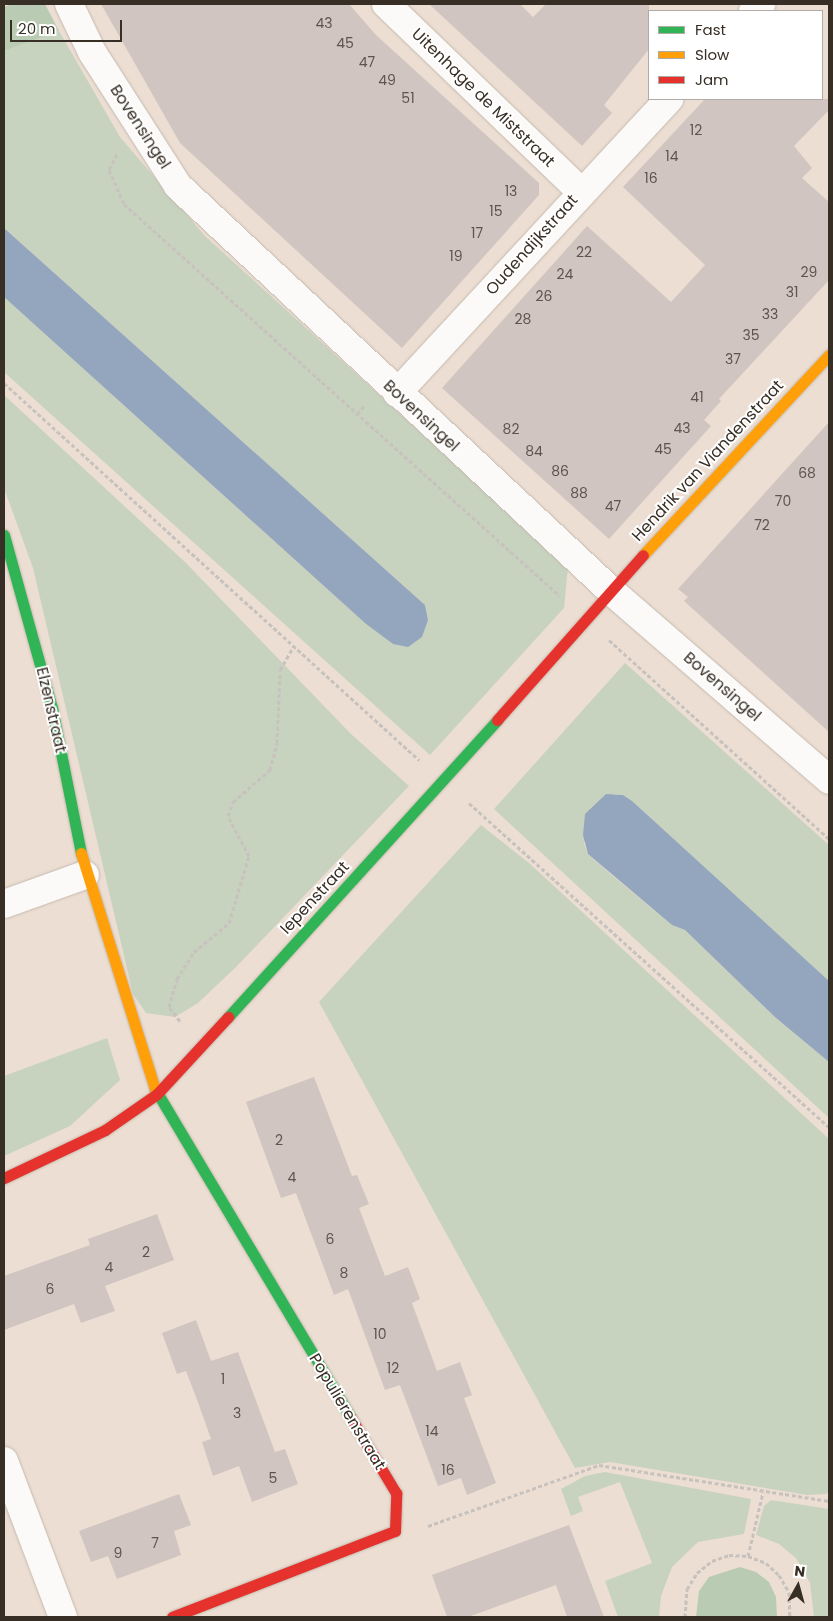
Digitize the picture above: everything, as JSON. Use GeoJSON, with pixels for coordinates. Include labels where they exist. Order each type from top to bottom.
{"type":"FeatureCollection","features":[{"type":"Feature","properties":{"kind":"street","name":"Bovensingel"},"geometry":{"type":"LineString","coordinates":[[70,4],[92,52],[178,186],[397,393],[610,590],[829,780]]}},
{"type":"Feature","properties":{"kind":"street","name":"Uitenhage de Miststraat"},"geometry":{"type":"LineString","coordinates":[[386,4],[580,191]]}},
{"type":"Feature","properties":{"kind":"street","name":"Oudendijkstraat"},"geometry":{"type":"LineString","coordinates":[[397,393],[580,191],[668,100]]}},
{"type":"Feature","properties":{"kind":"street","name":"Hendrik van Viandenstraat"},"geometry":{"type":"LineString","coordinates":[[610,590],[829,355]]}},
{"type":"Feature","properties":{"kind":"street","name":"Elzenstraat"},"geometry":{"type":"LineString","coordinates":[[5,543],[52,708],[85,875],[157,1094]]}},
{"type":"Feature","properties":{"kind":"street","name":"Iepenstraat"},"geometry":{"type":"LineString","coordinates":[[4,1178],[105,1130],[157,1094],[444,782],[610,590]]}},
{"type":"Feature","properties":{"kind":"street"},"geometry":{"type":"LineString","coordinates":[[4,904],[85,875]]}},
{"type":"Feature","properties":{"kind":"street","name":"Populierenstraat"},"geometry":{"type":"LineString","coordinates":[[157,1094],[396,1493],[395,1524]]}},
{"type":"Feature","properties":{"kind":"street"},"geometry":{"type":"LineString","coordinates":[[4,1461],[63,1617]]}},
{"type":"Feature","properties":{"kind":"street"},"geometry":{"type":"LineString","coordinates":[[172,1617],[395,1531],[395,1524]]}},
{"type":"Feature","properties":{"kind":"path"},"geometry":{"type":"LineString","coordinates":[[139,126],[109,170],[124,204],[829,839]]}},
{"type":"Feature","properties":{"kind":"path"},"geometry":{"type":"LineString","coordinates":[[4,383],[444,782],[829,1127]]}},
{"type":"Feature","properties":{"kind":"path"},"geometry":{"type":"LineString","coordinates":[[200,1048],[169,1007],[177,979],[194,952],[229,923],[249,856],[228,816],[232,802],[270,770],[277,743],[280,670],[294,646]]}},
{"type":"Feature","properties":{"kind":"path"},"geometry":{"type":"LineString","coordinates":[[826,835],[829,831]]}},
{"type":"Feature","properties":{"kind":"path"},"geometry":{"type":"LineString","coordinates":[[395,1524],[418,1529],[599,1465],[829,1502]]}},
{"type":"Feature","properties":{"kind":"path"},"geometry":{"type":"LineString","coordinates":[[748,1556],[763,1492]]}},
{"type":"Feature","properties":{"kind":"path"},"geometry":{"type":"LineString","coordinates":[[685,1617],[687,1589],[697,1573],[712,1561],[748,1556],[766,1563],[779,1575],[789,1592],[790,1617]]}},
{"type":"Feature","properties":{"kind":"green space"},"geometry":{"type":"Polygon","coordinates":[[[12,4],[45,4],[59,31],[4,51],[4,7],[12,4]]]}},
{"type":"Feature","properties":{"kind":"green space"},"geometry":{"type":"Polygon","coordinates":[[[59,31],[120,137],[205,236],[568,567],[564,608],[430,755],[4,372],[4,297],[366,624],[393,644],[428,620],[425,605],[4,228],[4,51],[59,31]]]}},
{"type":"Feature","properties":{"kind":"green space"},"geometry":{"type":"Polygon","coordinates":[[[4,395],[185,562],[351,734],[409,786],[237,966],[198,1003],[175,1017],[146,1013],[133,994],[33,568],[4,488],[4,395]]]}},
{"type":"Feature","properties":{"kind":"green space"},"geometry":{"type":"Polygon","coordinates":[[[625,663],[829,845],[829,981],[623,795],[615,794],[584,843],[588,854],[672,925],[685,930],[776,1018],[829,1062],[829,1118],[494,809],[625,663]]]}},
{"type":"Feature","properties":{"kind":"green space"},"geometry":{"type":"Polygon","coordinates":[[[481,825],[529,863],[829,1139],[829,1492],[826,1494],[807,1495],[610,1462],[575,1468],[319,1002],[481,825]]]}},
{"type":"Feature","properties":{"kind":"green space"},"geometry":{"type":"Polygon","coordinates":[[[107,1038],[120,1080],[70,1126],[4,1156],[4,1076],[107,1038]]]}},
{"type":"Feature","properties":{"kind":"green space"},"geometry":{"type":"Polygon","coordinates":[[[605,1472],[751,1499],[744,1534],[698,1542],[672,1567],[661,1596],[659,1617],[618,1617],[605,1581],[652,1563],[620,1482],[578,1497],[583,1511],[571,1516],[561,1489],[585,1476],[605,1472]]]}},
{"type":"Feature","properties":{"kind":"green space"},"geometry":{"type":"Polygon","coordinates":[[[771,1500],[829,1509],[829,1617],[814,1617],[810,1583],[796,1558],[779,1544],[756,1535],[764,1506],[771,1500]]]}},
{"type":"Feature","properties":{"kind":"green space"},"geometry":{"type":"Polygon","coordinates":[[[740,1567],[756,1572],[769,1582],[776,1597],[777,1617],[696,1617],[699,1591],[709,1577],[740,1567]]]}},
{"type":"Feature","properties":{"kind":"water"},"geometry":{"type":"Polygon","coordinates":[[[4,228],[425,605],[428,620],[422,637],[408,647],[393,644],[366,624],[4,297],[4,228]]]}},
{"type":"Feature","properties":{"kind":"water"},"geometry":{"type":"Polygon","coordinates":[[[606,794],[623,795],[632,801],[829,981],[829,1062],[776,1018],[685,930],[672,925],[588,854],[583,835],[585,814],[606,794]]]}},
{"type":"Feature","properties":{"kind":"building"},"geometry":{"type":"Polygon","coordinates":[[[101,4],[349,4],[376,35],[539,183],[539,195],[402,348],[180,143],[101,4]]]}},
{"type":"Feature","properties":{"kind":"building"},"geometry":{"type":"Polygon","coordinates":[[[429,4],[520,4],[533,17],[546,4],[649,4],[648,50],[604,105],[612,113],[582,146],[429,4]]]}},
{"type":"Feature","properties":{"kind":"building"},"geometry":{"type":"Polygon","coordinates":[[[829,99],[829,110],[794,146],[812,168],[802,178],[829,202],[829,280],[719,399],[721,401],[704,420],[711,426],[609,539],[442,388],[587,226],[671,302],[705,265],[623,187],[704,100],[829,99]]]}},
{"type":"Feature","properties":{"kind":"building"},"geometry":{"type":"Polygon","coordinates":[[[829,422],[829,732],[684,601],[688,597],[678,589],[829,422]]]}},
{"type":"Feature","properties":{"kind":"building"},"geometry":{"type":"Polygon","coordinates":[[[314,1077],[352,1176],[357,1175],[369,1204],[359,1208],[385,1276],[408,1267],[420,1299],[412,1303],[437,1371],[460,1362],[472,1395],[464,1398],[496,1483],[467,1495],[461,1478],[438,1486],[400,1385],[385,1390],[348,1289],[334,1295],[296,1193],[281,1198],[246,1102],[314,1077]]]}},
{"type":"Feature","properties":{"kind":"building"},"geometry":{"type":"Polygon","coordinates":[[[157,1214],[174,1260],[105,1286],[115,1311],[81,1323],[74,1304],[4,1330],[4,1276],[90,1245],[88,1239],[157,1214]]]}},
{"type":"Feature","properties":{"kind":"building"},"geometry":{"type":"Polygon","coordinates":[[[196,1320],[211,1361],[238,1352],[275,1452],[285,1449],[298,1484],[252,1502],[239,1466],[213,1476],[202,1442],[211,1439],[199,1405],[186,1371],[177,1374],[162,1333],[196,1320]]]}},
{"type":"Feature","properties":{"kind":"building"},"geometry":{"type":"Polygon","coordinates":[[[179,1494],[191,1525],[174,1531],[181,1555],[117,1579],[108,1556],[91,1562],[79,1531],[179,1494]]]}},
{"type":"Feature","properties":{"kind":"building"},"geometry":{"type":"Polygon","coordinates":[[[569,1525],[604,1617],[567,1617],[556,1585],[468,1617],[447,1617],[432,1575],[569,1525]]]}},
{"type":"Feature","properties":{"kind":"traffic: fast"},"geometry":{"type":"LineString","coordinates":[[4,535],[52,708],[81,853]]}},
{"type":"Feature","properties":{"kind":"traffic: fast"},"geometry":{"type":"LineString","coordinates":[[228,1017],[497,720]]}},
{"type":"Feature","properties":{"kind":"traffic: fast"},"geometry":{"type":"LineString","coordinates":[[155,1089],[351,1418]]}},
{"type":"Feature","properties":{"kind":"traffic: slow"},"geometry":{"type":"LineString","coordinates":[[643,555],[829,355]]}},
{"type":"Feature","properties":{"kind":"traffic: slow"},"geometry":{"type":"LineString","coordinates":[[81,853],[155,1089]]}},
{"type":"Feature","properties":{"kind":"traffic: jam"},"geometry":{"type":"LineString","coordinates":[[497,720],[643,555]]}},
{"type":"Feature","properties":{"kind":"traffic: jam"},"geometry":{"type":"LineString","coordinates":[[4,1178],[105,1130],[157,1094],[228,1017]]}},
{"type":"Feature","properties":{"kind":"traffic: jam"},"geometry":{"type":"LineString","coordinates":[[172,1617],[395,1531],[396,1493],[351,1418]]}}]}
